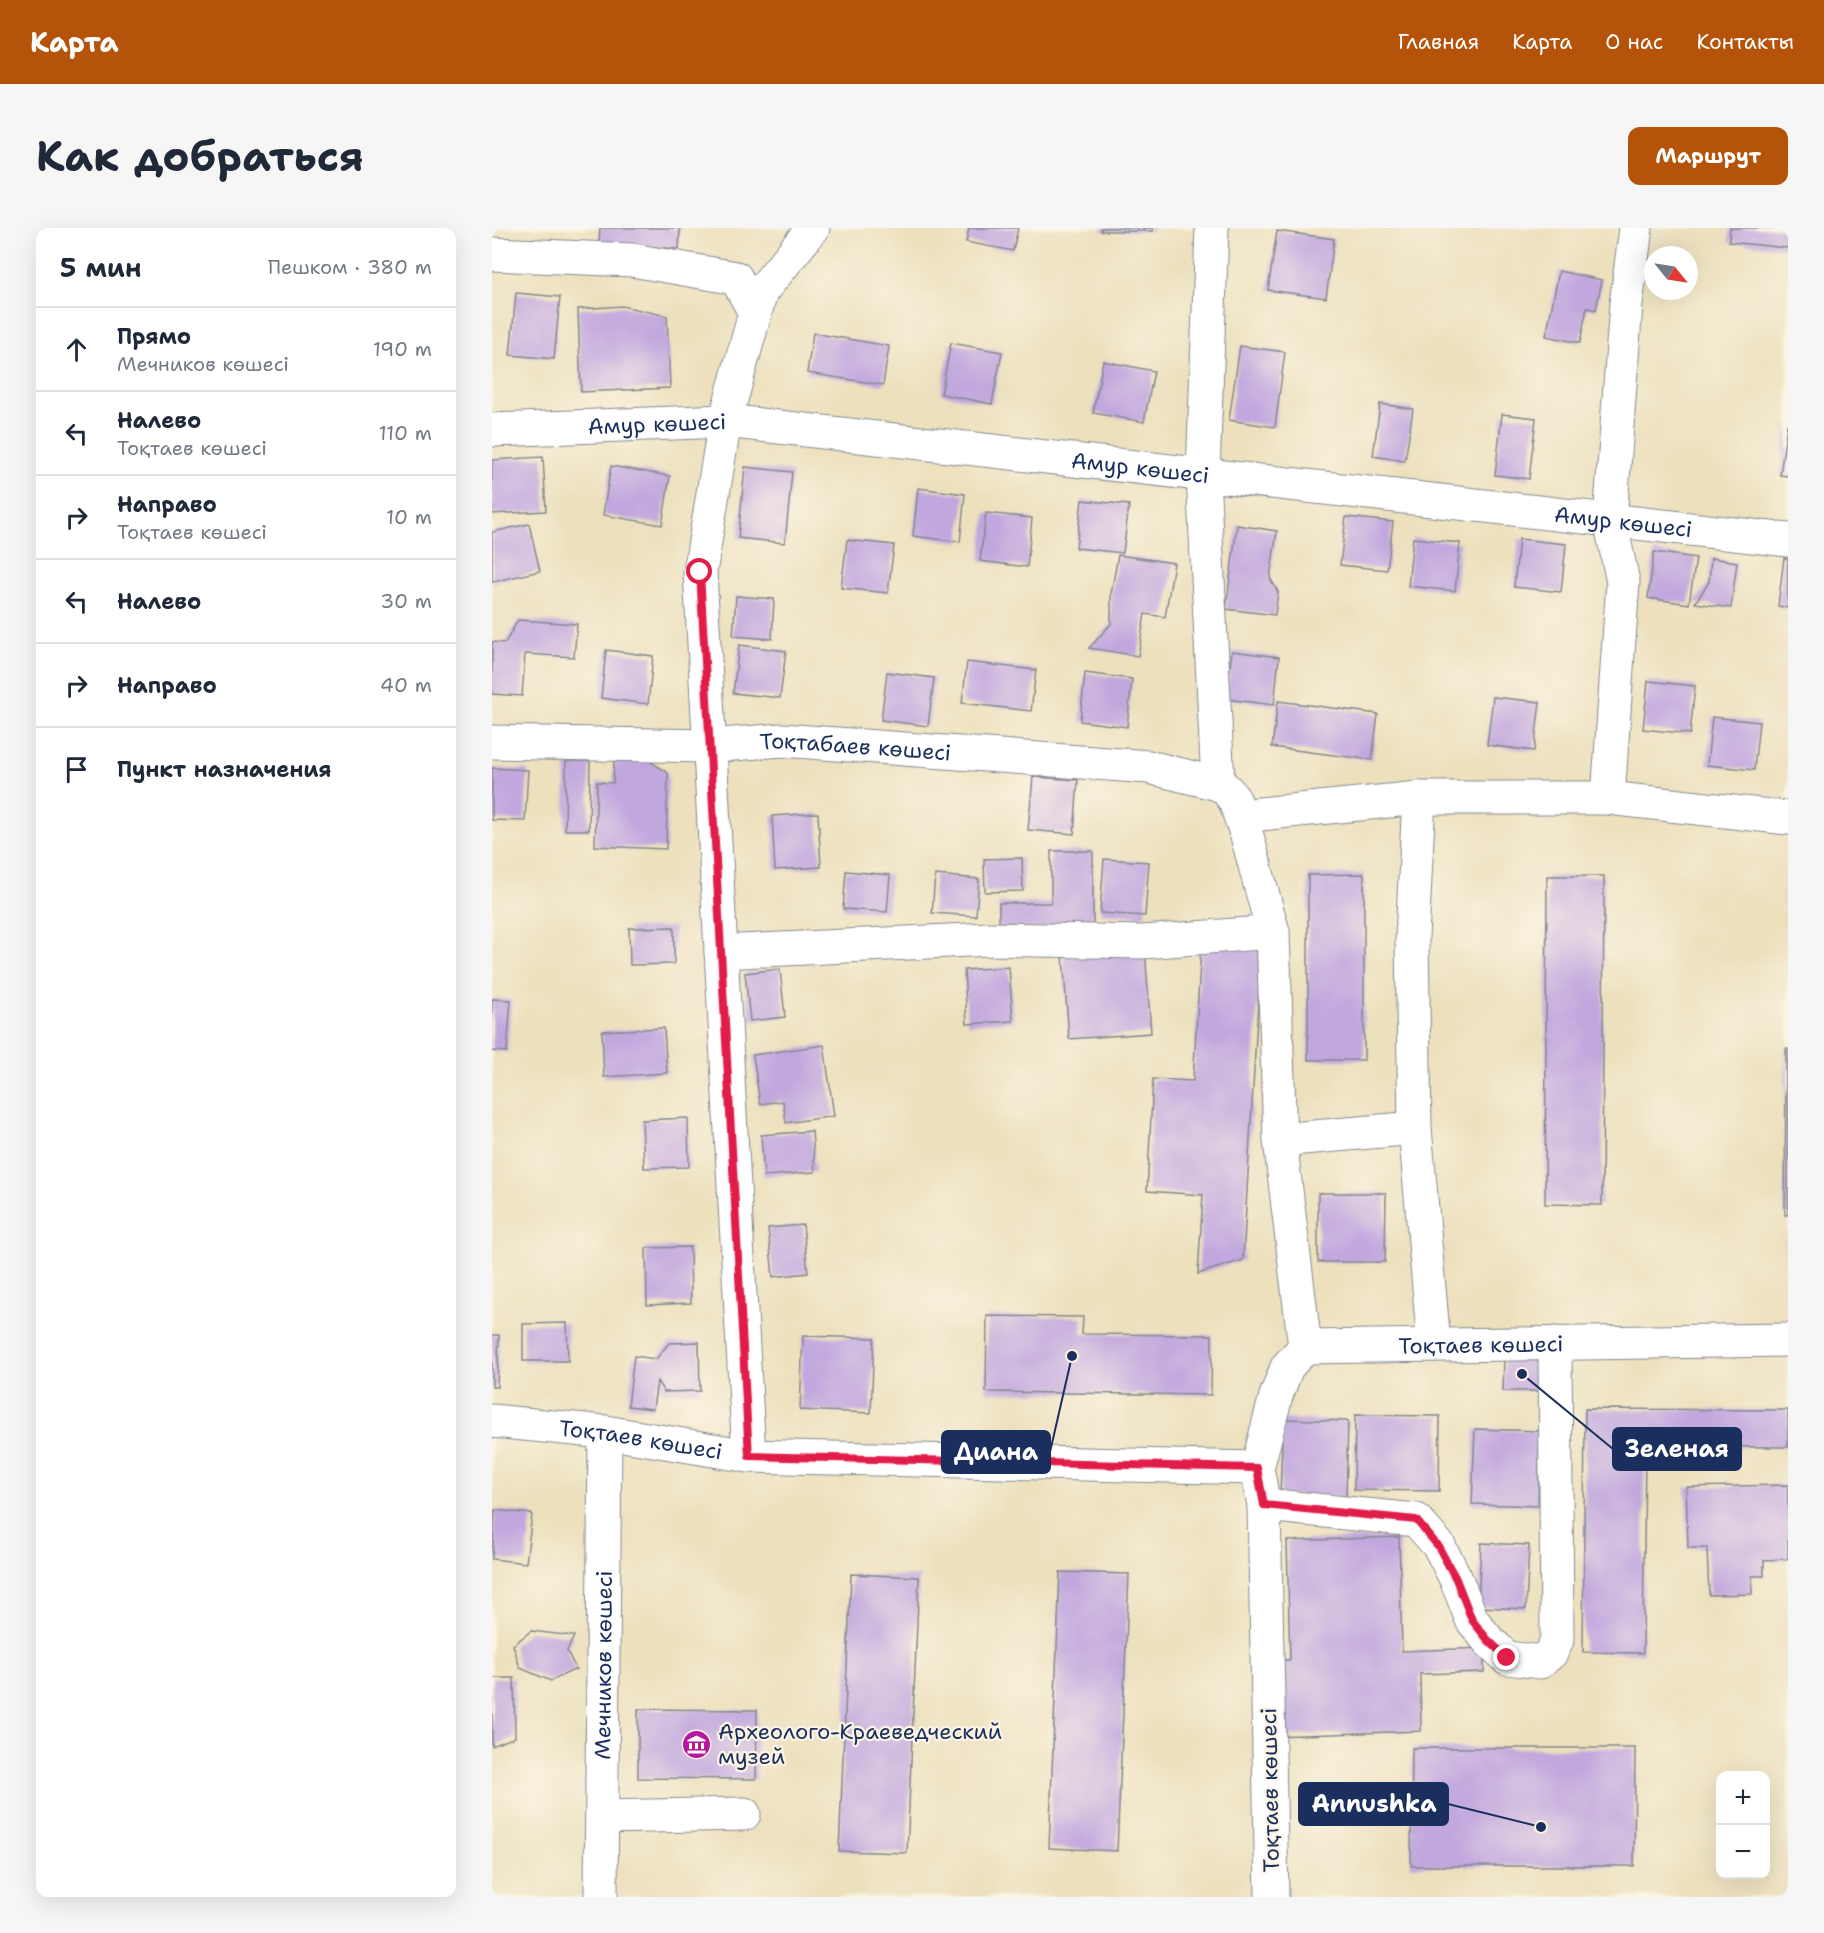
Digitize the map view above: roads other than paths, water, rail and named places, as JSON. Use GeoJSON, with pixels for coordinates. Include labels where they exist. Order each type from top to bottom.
{"type":"FeatureCollection","features":[{"type":"Feature","properties":{"kind":"street"},"geometry":{"type":"LineString","coordinates":[[749,1456],[700,572],[725,422],[761,292],[813,228]]}},
{"type":"Feature","properties":{"kind":"street"},"geometry":{"type":"LineString","coordinates":[[1212,228],[1203,474],[1218,784],[1227,790],[1235,801],[1273,932],[1280,1140],[1305,1347]]}},
{"type":"Feature","properties":{"kind":"street"},"geometry":{"type":"LineString","coordinates":[[1608,798],[1623,582],[1610,520],[1626,304],[1636,228]]}},
{"type":"Feature","properties":{"kind":"street"},"geometry":{"type":"LineString","coordinates":[[492,254],[632,260],[736,278],[755,313]]}},
{"type":"Feature","properties":{"kind":"street","name":"Амур көшесі"},"geometry":{"type":"LineString","coordinates":[[492,430],[725,422],[1788,540]]}},
{"type":"Feature","properties":{"kind":"street","name":"Тоқтабаев көшесі"},"geometry":{"type":"LineString","coordinates":[[492,742],[710,746],[782,740],[1149,767],[1218,784]]}},
{"type":"Feature","properties":{"kind":"street"},"geometry":{"type":"LineString","coordinates":[[1240,816],[1419,798],[1608,798],[1788,818]]}},
{"type":"Feature","properties":{"kind":"street"},"geometry":{"type":"LineString","coordinates":[[1419,798],[1412,938],[1416,1128],[1434,1345]]}},
{"type":"Feature","properties":{"kind":"street"},"geometry":{"type":"LineString","coordinates":[[721,952],[990,939],[1143,942],[1273,932]]}},
{"type":"Feature","properties":{"kind":"street"},"geometry":{"type":"LineString","coordinates":[[1280,1140],[1416,1128]]}},
{"type":"Feature","properties":{"kind":"street","name":"Тоқтаев көшесі"},"geometry":{"type":"LineString","coordinates":[[1272,1897],[1264,1505],[1257,1468],[1276,1395],[1287,1367],[1305,1347],[1788,1340]]}},
{"type":"Feature","properties":{"kind":"street"},"geometry":{"type":"LineString","coordinates":[[1264,1505],[1416,1520],[1438,1546],[1456,1579],[1472,1620],[1488,1640],[1507,1658],[1540,1662],[1551,1653],[1557,1640],[1556,1343]]}},
{"type":"Feature","properties":{"kind":"street","name":"Тоқтаев көшесі"},"geometry":{"type":"LineString","coordinates":[[492,1421],[605,1432],[749,1456],[1257,1468]]}},
{"type":"Feature","properties":{"kind":"street","name":"Мечников көшесі"},"geometry":{"type":"LineString","coordinates":[[602,1897],[605,1432]]}},
{"type":"Feature","properties":{"kind":"street"},"geometry":{"type":"LineString","coordinates":[[602,1817],[744,1814]]}},
{"type":"Feature","properties":{"kind":"place","name":"Диана"},"geometry":{"type":"Point","coordinates":[1072,1356]}},
{"type":"Feature","properties":{"kind":"place","name":"Зеленая"},"geometry":{"type":"Point","coordinates":[1522,1374]}},
{"type":"Feature","properties":{"kind":"place","name":"Археолого-Краеведческий музей"},"geometry":{"type":"Point","coordinates":[697,1744]}},
{"type":"Feature","properties":{"kind":"place","name":"Annushka"},"geometry":{"type":"Point","coordinates":[1541,1827]}}]}
